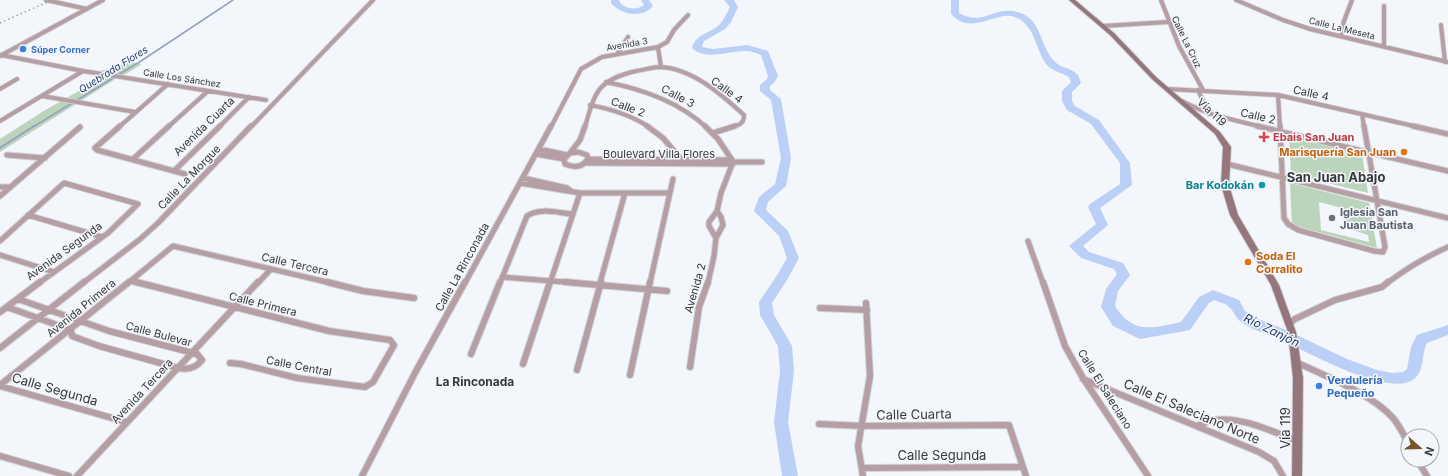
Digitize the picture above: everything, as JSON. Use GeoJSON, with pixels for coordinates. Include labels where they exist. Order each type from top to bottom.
{"type":"FeatureCollection","features":[{"type":"Feature","properties":{"kind":"main road","name":"Vía 119"},"geometry":{"type":"LineString","coordinates":[[1072,0],[1103,26],[1137,62],[1223,139],[1227,147],[1227,164],[1224,174],[1225,185],[1234,215],[1275,285],[1290,329],[1293,343],[1298,378],[1297,476]]}},
{"type":"Feature","properties":{"kind":"street"},"geometry":{"type":"LineString","coordinates":[[46,0],[87,9]]}},
{"type":"Feature","properties":{"kind":"street"},"geometry":{"type":"LineString","coordinates":[[1,56],[103,0]]}},
{"type":"Feature","properties":{"kind":"street","name":"Calle La Morgue"},"geometry":{"type":"LineString","coordinates":[[0,348],[117,258],[158,223],[374,0]]}},
{"type":"Feature","properties":{"kind":"street","name":"Calle La Cruz"},"geometry":{"type":"LineString","coordinates":[[1161,0],[1168,22],[1210,114]]}},
{"type":"Feature","properties":{"kind":"street","name":"Calle La Meseta"},"geometry":{"type":"LineString","coordinates":[[1236,0],[1283,20],[1447,62]]}},
{"type":"Feature","properties":{"kind":"street"},"geometry":{"type":"LineString","coordinates":[[1341,36],[1344,21],[1352,0]]}},
{"type":"Feature","properties":{"kind":"street"},"geometry":{"type":"LineString","coordinates":[[1384,6],[1384,46]]}},
{"type":"Feature","properties":{"kind":"street","name":"Avenida 3"},"geometry":{"type":"LineString","coordinates":[[581,69],[602,57],[658,47],[667,42],[674,30],[688,15]]}},
{"type":"Feature","properties":{"kind":"street"},"geometry":{"type":"LineString","coordinates":[[1103,26],[1168,22]]}},
{"type":"Feature","properties":{"kind":"street"},"geometry":{"type":"LineString","coordinates":[[1441,25],[1447,62]]}},
{"type":"Feature","properties":{"kind":"street"},"geometry":{"type":"LineString","coordinates":[[617,54],[628,37]]}},
{"type":"Feature","properties":{"kind":"street"},"geometry":{"type":"LineString","coordinates":[[538,151],[567,156],[578,152],[583,153],[588,155],[587,161],[580,166],[571,167],[565,164],[567,156],[580,143],[590,105],[598,91],[606,82],[615,77],[627,73],[661,67],[658,47]]}},
{"type":"Feature","properties":{"kind":"street","name":"Calle Los Sánchez"},"geometry":{"type":"LineString","coordinates":[[1,56],[83,71],[266,100]]}},
{"type":"Feature","properties":{"kind":"street","name":"Calle 4"},"geometry":{"type":"LineString","coordinates":[[661,67],[687,74],[707,86],[744,115],[744,120],[741,124],[713,133]]}},
{"type":"Feature","properties":{"kind":"street","name":"Calle La Rinconada"},"geometry":{"type":"LineString","coordinates":[[362,476],[416,371],[522,181],[581,69]]}},
{"type":"Feature","properties":{"kind":"street"},"geometry":{"type":"LineString","coordinates":[[0,121],[83,71]]}},
{"type":"Feature","properties":{"kind":"street"},"geometry":{"type":"LineString","coordinates":[[0,89],[17,79]]}},
{"type":"Feature","properties":{"kind":"street","name":"Calle 3"},"geometry":{"type":"LineString","coordinates":[[606,82],[636,88],[671,102],[696,118],[713,133],[732,162]]}},
{"type":"Feature","properties":{"kind":"street"},"geometry":{"type":"LineString","coordinates":[[168,84],[95,148],[96,150],[185,174]]}},
{"type":"Feature","properties":{"kind":"street","name":"Calle 4"},"geometry":{"type":"LineString","coordinates":[[1167,89],[1278,95],[1448,134]]}},
{"type":"Feature","properties":{"kind":"street"},"geometry":{"type":"LineString","coordinates":[[133,159],[208,91]]}},
{"type":"Feature","properties":{"kind":"street"},"geometry":{"type":"LineString","coordinates":[[1278,95],[1284,218],[1288,225],[1298,230],[1374,251],[1383,252],[1385,247],[1362,114]]}},
{"type":"Feature","properties":{"kind":"street"},"geometry":{"type":"LineString","coordinates":[[42,96],[135,112]]}},
{"type":"Feature","properties":{"kind":"street","name":"Avenida Cuarta"},"geometry":{"type":"LineString","coordinates":[[174,170],[249,97]]}},
{"type":"Feature","properties":{"kind":"street","name":"Calle 2"},"geometry":{"type":"LineString","coordinates":[[1182,101],[1210,114],[1280,132],[1448,170]]}},
{"type":"Feature","properties":{"kind":"street","name":"Calle 2"},"geometry":{"type":"LineString","coordinates":[[590,105],[618,111],[645,123],[674,149],[682,160]]}},
{"type":"Feature","properties":{"kind":"street"},"geometry":{"type":"LineString","coordinates":[[0,196],[80,127]]}},
{"type":"Feature","properties":{"kind":"street"},"geometry":{"type":"LineString","coordinates":[[580,143],[583,153]]}},
{"type":"Feature","properties":{"kind":"street"},"geometry":{"type":"LineString","coordinates":[[664,160],[672,154],[674,149]]}},
{"type":"Feature","properties":{"kind":"street"},"geometry":{"type":"LineString","coordinates":[[726,151],[725,156],[720,162],[728,172],[728,177]]}},
{"type":"Feature","properties":{"kind":"street"},"geometry":{"type":"LineString","coordinates":[[7,155],[45,158]]}},
{"type":"Feature","properties":{"kind":"street","name":"Boulevard Villa Flores"},"geometry":{"type":"LineString","coordinates":[[587,161],[682,160],[720,162]]}},
{"type":"Feature","properties":{"kind":"street","name":"Boulevard Villa Flores"},"geometry":{"type":"LineString","coordinates":[[587,161],[762,162]]}},
{"type":"Feature","properties":{"kind":"street","name":"Avenida 2"},"geometry":{"type":"LineString","coordinates":[[716,238],[709,226],[711,218],[717,211],[721,193],[728,177],[732,162]]}},
{"type":"Feature","properties":{"kind":"street"},"geometry":{"type":"LineString","coordinates":[[1227,164],[1448,218]]}},
{"type":"Feature","properties":{"kind":"street"},"geometry":{"type":"LineString","coordinates":[[630,375],[673,179]]}},
{"type":"Feature","properties":{"kind":"street"},"geometry":{"type":"LineString","coordinates":[[522,181],[564,192],[670,193]]}},
{"type":"Feature","properties":{"kind":"street","name":"Avenida Segunda"},"geometry":{"type":"LineString","coordinates":[[0,312],[102,237],[138,204],[64,183],[28,215]]}},
{"type":"Feature","properties":{"kind":"street"},"geometry":{"type":"LineString","coordinates":[[0,187],[10,187]]}},
{"type":"Feature","properties":{"kind":"street"},"geometry":{"type":"LineString","coordinates":[[523,364],[573,214],[577,193]]}},
{"type":"Feature","properties":{"kind":"street"},"geometry":{"type":"LineString","coordinates":[[577,370],[625,193]]}},
{"type":"Feature","properties":{"kind":"street"},"geometry":{"type":"LineString","coordinates":[[471,354],[527,216],[539,211],[573,214]]}},
{"type":"Feature","properties":{"kind":"street","name":"Avenida 2"},"geometry":{"type":"LineString","coordinates":[[690,366],[699,307],[709,280],[716,238],[723,225],[721,217],[717,211]]}},
{"type":"Feature","properties":{"kind":"street"},"geometry":{"type":"LineString","coordinates":[[0,240],[28,215],[102,237]]}},
{"type":"Feature","properties":{"kind":"street","name":"Calle El Saleciano"},"geometry":{"type":"LineString","coordinates":[[1028,241],[1066,346],[1083,378],[1148,476]]}},
{"type":"Feature","properties":{"kind":"street","name":"Calle Tercera"},"geometry":{"type":"LineString","coordinates":[[173,246],[363,291],[414,298]]}},
{"type":"Feature","properties":{"kind":"street","name":"Avenida Primera"},"geometry":{"type":"LineString","coordinates":[[0,386],[81,322],[173,246]]}},
{"type":"Feature","properties":{"kind":"street"},"geometry":{"type":"LineString","coordinates":[[1290,329],[1295,319],[1335,300],[1382,287],[1410,266],[1429,255],[1448,247]]}},
{"type":"Feature","properties":{"kind":"street"},"geometry":{"type":"LineString","coordinates":[[0,255],[54,272]]}},
{"type":"Feature","properties":{"kind":"street","name":"Avenida Tercera"},"geometry":{"type":"LineString","coordinates":[[77,476],[271,269]]}},
{"type":"Feature","properties":{"kind":"street"},"geometry":{"type":"LineString","coordinates":[[502,277],[666,290]]}},
{"type":"Feature","properties":{"kind":"street","name":"Calle Primera"},"geometry":{"type":"LineString","coordinates":[[130,281],[329,331],[392,341],[394,344],[393,349],[372,383],[365,387]]}},
{"type":"Feature","properties":{"kind":"street","name":"Calle Bulevar"},"geometry":{"type":"LineString","coordinates":[[18,299],[108,331],[201,357],[199,364],[187,370],[99,346],[72,336],[71,330]]}},
{"type":"Feature","properties":{"kind":"street"},"geometry":{"type":"LineString","coordinates":[[820,308],[866,306],[870,376],[863,426],[858,446],[863,476]]}},
{"type":"Feature","properties":{"kind":"street"},"geometry":{"type":"LineString","coordinates":[[8,307],[71,330]]}},
{"type":"Feature","properties":{"kind":"street"},"geometry":{"type":"LineString","coordinates":[[1296,362],[1384,410],[1400,428]]}},
{"type":"Feature","properties":{"kind":"street","name":"Calle Central"},"geometry":{"type":"LineString","coordinates":[[230,363],[240,364],[297,378],[365,387]]}},
{"type":"Feature","properties":{"kind":"street","name":"Calle El Saleciano Norte"},"geometry":{"type":"LineString","coordinates":[[1083,378],[1271,458],[1277,464],[1283,476]]}},
{"type":"Feature","properties":{"kind":"street","name":"Calle Segunda"},"geometry":{"type":"LineString","coordinates":[[0,386],[126,422]]}},
{"type":"Feature","properties":{"kind":"street"},"geometry":{"type":"LineString","coordinates":[[1197,426],[1214,420],[1223,420],[1263,429],[1298,441]]}},
{"type":"Feature","properties":{"kind":"street","name":"Calle Cuarta"},"geometry":{"type":"LineString","coordinates":[[819,424],[863,426],[1009,425],[1022,467]]}},
{"type":"Feature","properties":{"kind":"street"},"geometry":{"type":"LineString","coordinates":[[0,456],[69,476]]}},
{"type":"Feature","properties":{"kind":"street"},"geometry":{"type":"LineString","coordinates":[[1022,467],[1026,476]]}},
{"type":"Feature","properties":{"kind":"street","name":"Calle Segunda"},"geometry":{"type":"LineString","coordinates":[[862,468],[1022,467]]}},
{"type":"Feature","properties":{"kind":"green space"},"geometry":{"type":"Polygon","coordinates":[[[131,62],[142,64],[124,75],[100,71],[131,62]]]}},
{"type":"Feature","properties":{"kind":"green space"},"geometry":{"type":"Polygon","coordinates":[[[105,76],[117,78],[0,152],[0,139],[42,112],[105,76]]]}},
{"type":"Feature","properties":{"kind":"green space"},"geometry":{"type":"Polygon","coordinates":[[[1289,137],[1362,154],[1368,193],[1291,174],[1289,137]]]}},
{"type":"Feature","properties":{"kind":"green space"},"geometry":{"type":"Polygon","coordinates":[[[1290,183],[1369,203],[1377,248],[1292,225],[1290,183]],[[1319,202],[1321,230],[1369,242],[1368,235],[1344,227],[1342,208],[1319,202]]]}},
{"type":"Feature","properties":{"kind":"waterway","name":"Quebrada Flores"},"geometry":{"type":"LineString","coordinates":[[33,127],[141,61],[233,0]]}},
{"type":"Feature","properties":{"kind":"waterway"},"geometry":{"type":"LineString","coordinates":[[615,0],[615,3],[623,8],[636,12],[649,6],[645,0]]}},
{"type":"Feature","properties":{"kind":"waterway"},"geometry":{"type":"LineString","coordinates":[[728,0],[731,1],[734,7],[726,22],[722,28],[701,39],[697,48],[713,52],[747,48],[756,49],[765,53],[773,76],[771,81],[765,85],[765,91],[776,99],[786,158],[780,186],[763,200],[760,211],[784,234],[793,258],[783,277],[765,302],[767,315],[785,346],[787,371],[781,422],[790,476]]}},
{"type":"Feature","properties":{"kind":"waterway","name":"Río Zanjón"},"geometry":{"type":"LineString","coordinates":[[955,0],[955,14],[965,19],[982,21],[1004,14],[1012,14],[1020,16],[1026,20],[1035,31],[1051,64],[1073,75],[1076,83],[1067,91],[1067,101],[1071,108],[1095,122],[1125,163],[1126,185],[1094,207],[1102,225],[1075,246],[1085,255],[1119,266],[1124,275],[1112,289],[1108,307],[1118,322],[1140,334],[1185,326],[1204,300],[1213,295],[1234,303],[1241,315],[1259,326],[1281,334],[1342,363],[1377,376],[1392,379],[1404,378],[1412,373],[1418,347],[1422,339],[1448,330]]}},
{"type":"Feature","properties":{"kind":"waterway","name":"Quebrada Flores"},"geometry":{"type":"LineString","coordinates":[[0,148],[34,126]]}},
{"type":"Feature","properties":{"kind":"railway"},"geometry":{"type":"LineString","coordinates":[[0,23],[52,0]]}},
{"type":"Feature","properties":{"kind":"place","name":"Súper Corner"},"geometry":{"type":"Point","coordinates":[23,49]}},
{"type":"Feature","properties":{"kind":"place","name":"Ebais San Juan"},"geometry":{"type":"Point","coordinates":[1264,137]}},
{"type":"Feature","properties":{"kind":"place","name":"Marisquería San Juan"},"geometry":{"type":"Point","coordinates":[1404,152]}},
{"type":"Feature","properties":{"kind":"place","name":"Bar Kodokán"},"geometry":{"type":"Point","coordinates":[1262,185]}},
{"type":"Feature","properties":{"kind":"place","name":"Iglesia San Juan Bautista"},"geometry":{"type":"Point","coordinates":[1332,218]}},
{"type":"Feature","properties":{"kind":"place","name":"Soda El Corralito"},"geometry":{"type":"Point","coordinates":[1248,262]}},
{"type":"Feature","properties":{"kind":"place","name":"Verdulería Pequeño"},"geometry":{"type":"Point","coordinates":[1319,386]}},
{"type":"Feature","properties":{"kind":"district","name":"San Juan Abajo"},"geometry":{"type":"Point","coordinates":[1336,177]}},
{"type":"Feature","properties":{"kind":"district","name":"La Rinconada"},"geometry":{"type":"Point","coordinates":[475,381]}}]}
